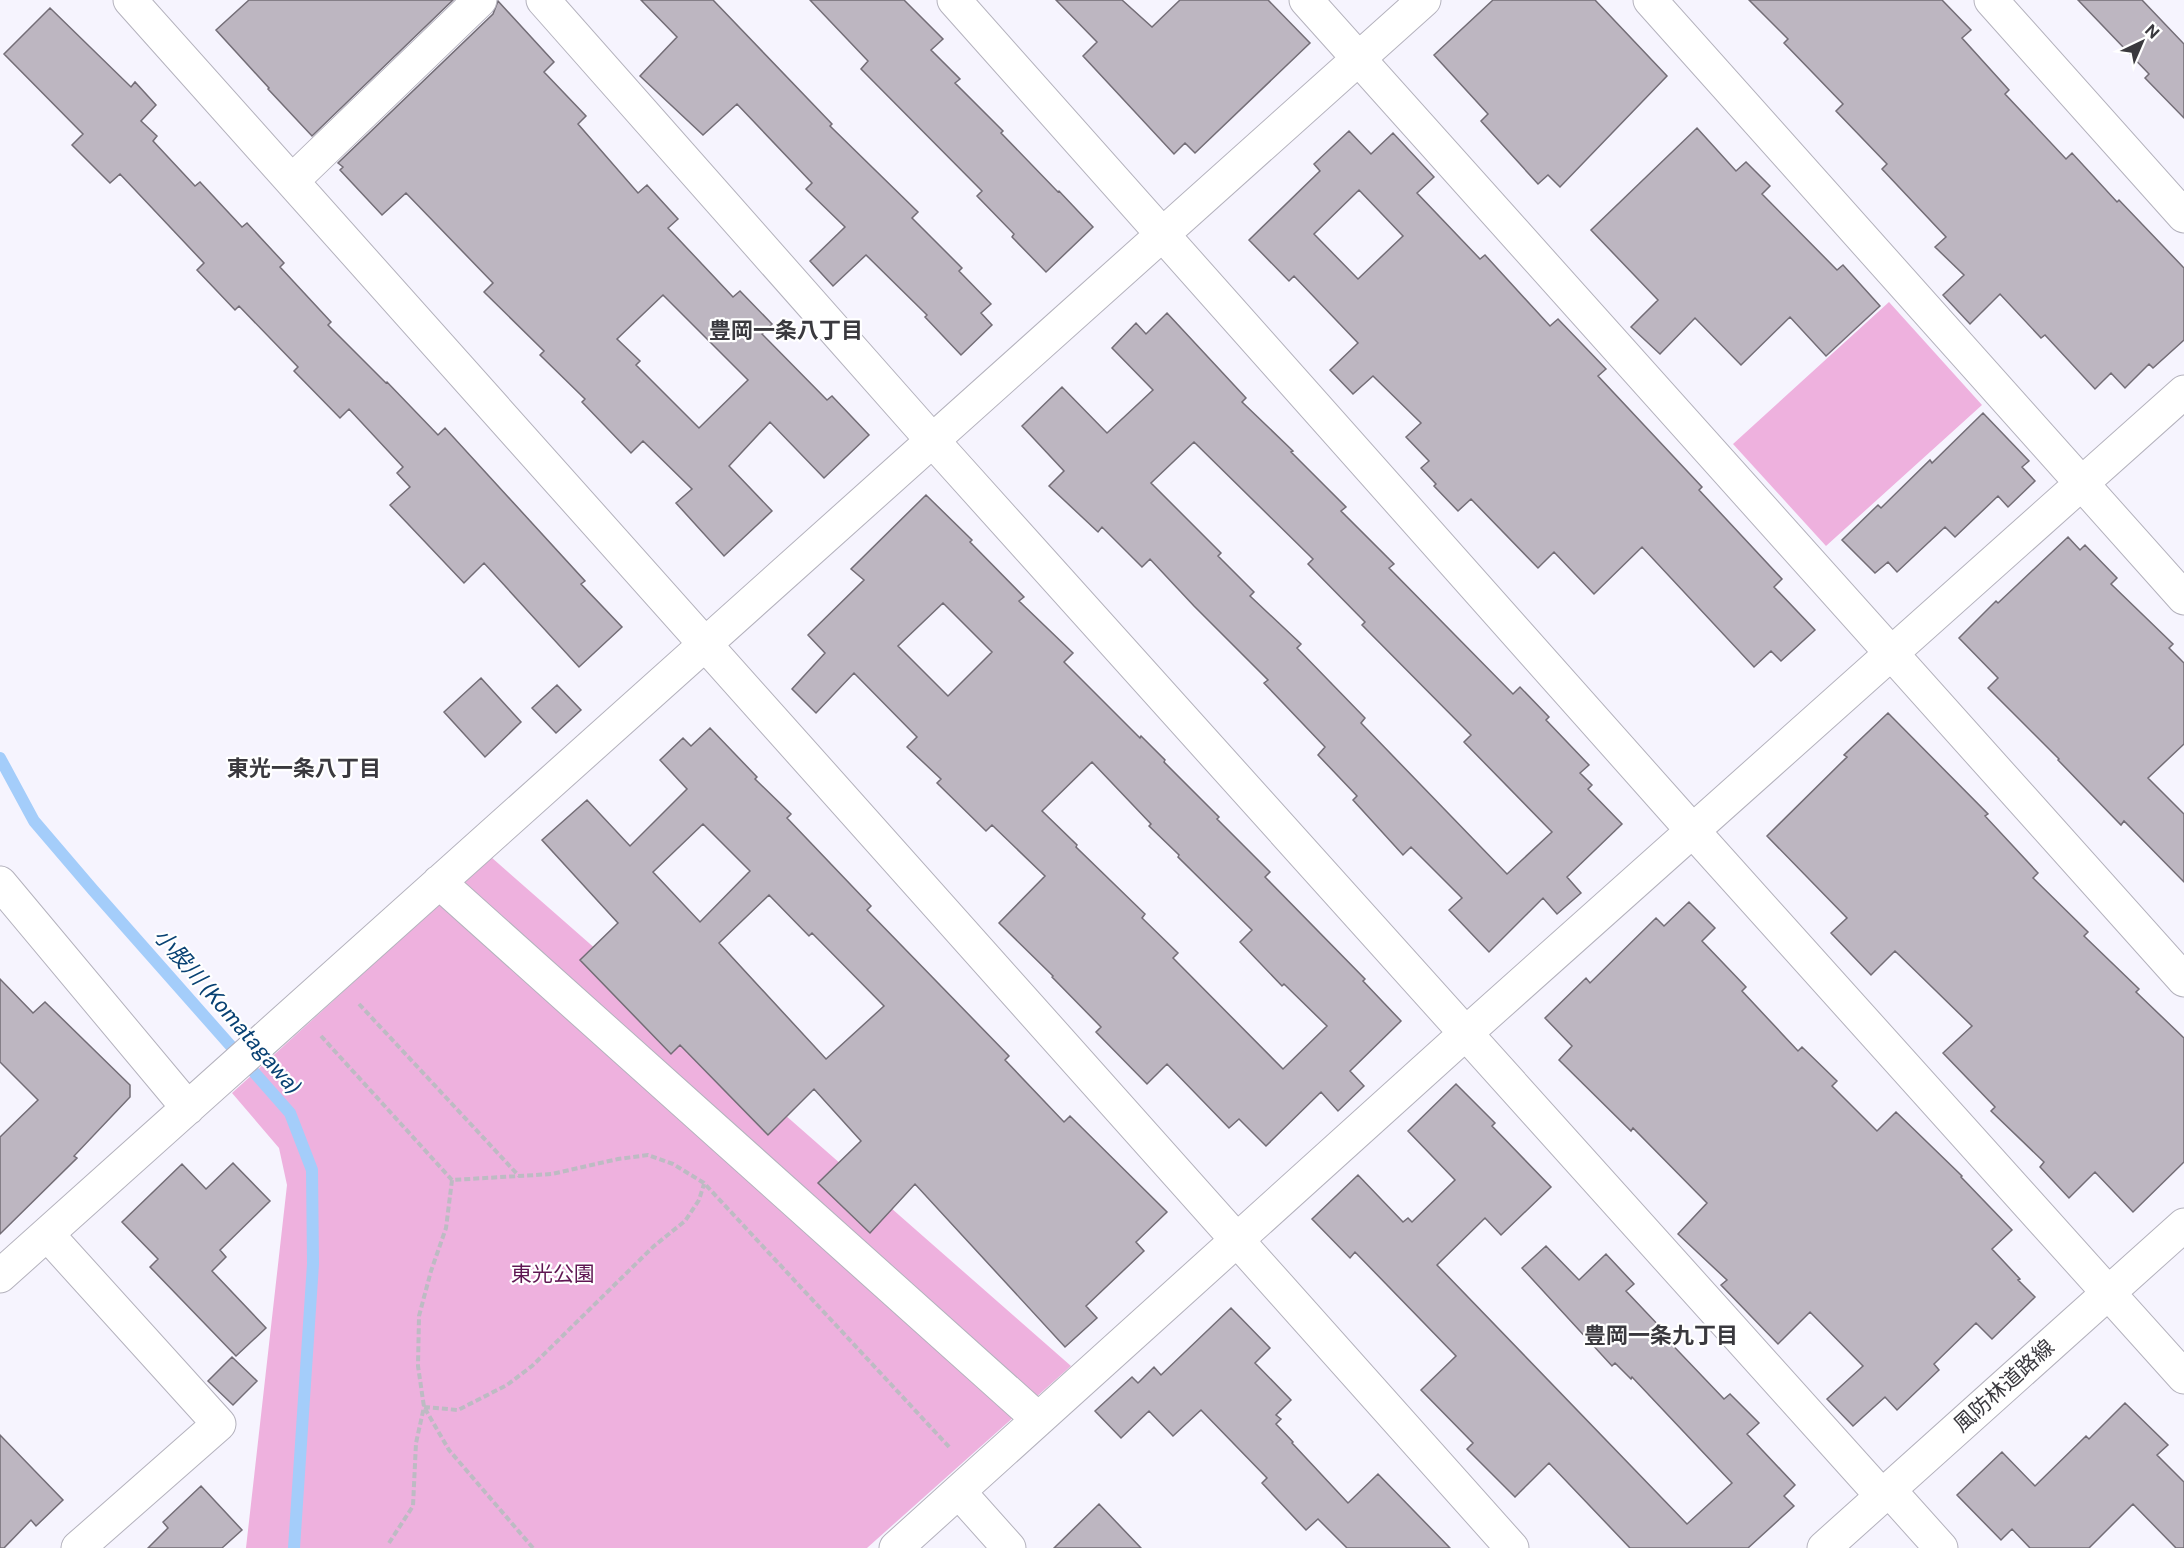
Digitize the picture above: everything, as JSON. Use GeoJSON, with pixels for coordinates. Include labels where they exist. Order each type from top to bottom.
{"type":"FeatureCollection","features":[{"type":"Feature","properties":{"kind":"street"},"geometry":{"type":"LineString","coordinates":[[130,0],[1512,1548]]}},
{"type":"Feature","properties":{"kind":"street"},"geometry":{"type":"LineString","coordinates":[[292,181],[480,0]]}},
{"type":"Feature","properties":{"kind":"street"},"geometry":{"type":"LineString","coordinates":[[543,0],[932,440],[1466,1033],[1885,1493],[1941,1548]]}},
{"type":"Feature","properties":{"kind":"street"},"geometry":{"type":"LineString","coordinates":[[954,0],[1692,830],[2184,1377]]}},
{"type":"Feature","properties":{"kind":"street"},"geometry":{"type":"LineString","coordinates":[[1306,0],[2184,980]]}},
{"type":"Feature","properties":{"kind":"street"},"geometry":{"type":"LineString","coordinates":[[0,1276],[1424,0]]}},
{"type":"Feature","properties":{"kind":"street"},"geometry":{"type":"LineString","coordinates":[[1650,0],[2184,598]]}},
{"type":"Feature","properties":{"kind":"street"},"geometry":{"type":"LineString","coordinates":[[1991,0],[2184,216]]}},
{"type":"Feature","properties":{"kind":"street"},"geometry":{"type":"LineString","coordinates":[[896,1548],[1235,1240],[2184,392]]}},
{"type":"Feature","properties":{"kind":"street"},"geometry":{"type":"LineString","coordinates":[[440,882],[1038,1419]]}},
{"type":"Feature","properties":{"kind":"street"},"geometry":{"type":"LineString","coordinates":[[0,883],[188,1108]]}},
{"type":"Feature","properties":{"kind":"street","name":"風防林道路線"},"geometry":{"type":"LineString","coordinates":[[1824,1548],[2184,1225]]}},
{"type":"Feature","properties":{"kind":"street"},"geometry":{"type":"LineString","coordinates":[[46,1234],[219,1424],[78,1548]]}},
{"type":"Feature","properties":{"kind":"street"},"geometry":{"type":"LineString","coordinates":[[967,1484],[1009,1548]]}},
{"type":"Feature","properties":{"kind":"path"},"geometry":{"type":"LineString","coordinates":[[334,976],[519,1176]]}},
{"type":"Feature","properties":{"kind":"path"},"geometry":{"type":"LineString","coordinates":[[297,1010],[452,1179],[446,1228],[419,1316],[418,1366],[424,1407],[417,1443],[413,1506],[389,1543]]}},
{"type":"Feature","properties":{"kind":"path"},"geometry":{"type":"LineString","coordinates":[[452,1179],[552,1174],[618,1159],[648,1155],[673,1164],[704,1183],[967,1484]]}},
{"type":"Feature","properties":{"kind":"path"},"geometry":{"type":"LineString","coordinates":[[424,1407],[458,1410],[507,1384],[532,1366],[654,1246],[685,1221],[699,1200],[704,1183]]}},
{"type":"Feature","properties":{"kind":"path"},"geometry":{"type":"LineString","coordinates":[[424,1407],[449,1450],[533,1548]]}},
{"type":"Feature","properties":{"kind":"green space"},"geometry":{"type":"Polygon","coordinates":[[[1889,302],[1982,405],[1826,546],[1733,444],[1889,302]]]}},
{"type":"Feature","properties":{"kind":"green space","name":"東光公園"},"geometry":{"type":"Polygon","coordinates":[[[491,857],[1071,1366],[867,1548],[246,1548],[287,1185],[279,1148],[232,1093],[491,857]]]}},
{"type":"Feature","properties":{"kind":"building"},"geometry":{"type":"Polygon","coordinates":[[[249,0],[453,0],[312,136],[216,30],[249,0]]]}},
{"type":"Feature","properties":{"kind":"building"},"geometry":{"type":"Polygon","coordinates":[[[641,0],[713,0],[832,124],[830,126],[918,212],[912,218],[962,268],[959,271],[991,304],[981,313],[992,325],[961,355],[925,317],[927,315],[866,255],[833,286],[810,261],[845,227],[806,189],[812,183],[737,104],[703,135],[640,76],[677,37],[641,0]]]}},
{"type":"Feature","properties":{"kind":"building"},"geometry":{"type":"Polygon","coordinates":[[[810,0],[904,0],[943,39],[931,50],[960,79],[955,83],[1093,227],[1046,272],[1012,237],[1014,234],[977,196],[982,191],[861,69],[868,61],[810,0]]]}},
{"type":"Feature","properties":{"kind":"building"},"geometry":{"type":"Polygon","coordinates":[[[1056,0],[1122,0],[1152,27],[1180,0],[1268,0],[1310,43],[1195,153],[1185,143],[1174,154],[1083,56],[1097,42],[1056,0]]]}},
{"type":"Feature","properties":{"kind":"building"},"geometry":{"type":"Polygon","coordinates":[[[1493,0],[1595,0],[1667,76],[1560,187],[1548,175],[1538,184],[1481,121],[1488,114],[1434,55],[1493,0]]]}},
{"type":"Feature","properties":{"kind":"building"},"geometry":{"type":"Polygon","coordinates":[[[1749,0],[1942,0],[1971,30],[1962,38],[2009,90],[2005,94],[2066,159],[2072,153],[2117,202],[2119,200],[2184,268],[2184,340],[2153,368],[2149,364],[2125,388],[2111,373],[2095,389],[2045,335],[2041,338],[2000,294],[1970,324],[1943,295],[1964,275],[1935,247],[1946,237],[1882,169],[1887,164],[1836,111],[1843,104],[1784,43],[1788,39],[1749,0]]]}},
{"type":"Feature","properties":{"kind":"building"},"geometry":{"type":"Polygon","coordinates":[[[2078,0],[2142,0],[2184,44],[2184,118],[2145,78],[2149,74],[2078,0]]]}},
{"type":"Feature","properties":{"kind":"building"},"geometry":{"type":"Polygon","coordinates":[[[498,1],[554,62],[544,72],[586,116],[578,124],[638,193],[647,185],[678,219],[668,228],[733,297],[740,291],[772,324],[762,334],[827,400],[832,396],[869,435],[824,478],[770,422],[729,466],[772,511],[724,556],[676,503],[692,489],[643,441],[631,453],[582,402],[585,399],[540,355],[544,351],[484,292],[493,283],[406,193],[382,215],[340,170],[343,167],[338,163],[493,14],[498,1]],[[663,295],[617,339],[640,361],[636,365],[699,428],[748,380],[663,295]]]}},
{"type":"Feature","properties":{"kind":"building"},"geometry":{"type":"Polygon","coordinates":[[[50,8],[131,87],[135,82],[156,105],[141,121],[157,136],[153,141],[195,186],[200,182],[242,227],[247,223],[284,263],[280,267],[331,322],[328,325],[438,435],[445,428],[585,581],[581,584],[622,627],[579,667],[484,563],[464,583],[390,505],[410,487],[397,473],[403,467],[349,409],[340,418],[294,371],[298,367],[239,306],[235,310],[197,270],[204,263],[120,174],[110,183],[72,145],[83,134],[4,54],[50,8]]]}},
{"type":"Feature","properties":{"kind":"building"},"geometry":{"type":"Polygon","coordinates":[[[1697,128],[1736,171],[1746,162],[1770,186],[1762,194],[1837,270],[1843,265],[1880,306],[1826,356],[1790,317],[1741,365],[1695,318],[1660,354],[1631,327],[1658,300],[1591,230],[1697,128]]]}},
{"type":"Feature","properties":{"kind":"building"},"geometry":{"type":"Polygon","coordinates":[[[1349,131],[1371,154],[1393,133],[1434,177],[1417,193],[1480,259],[1485,255],[1550,326],[1558,319],[1606,369],[1598,376],[1702,487],[1699,490],[1782,579],[1774,587],[1815,630],[1781,661],[1771,651],[1754,667],[1642,547],[1594,594],[1554,552],[1538,568],[1471,499],[1458,511],[1434,486],[1436,484],[1421,468],[1429,461],[1406,437],[1421,423],[1373,376],[1353,394],[1330,370],[1358,343],[1294,276],[1289,281],[1249,240],[1320,171],[1314,164],[1349,131]],[[1359,190],[1314,234],[1358,279],[1403,236],[1359,190]]]}},
{"type":"Feature","properties":{"kind":"building"},"geometry":{"type":"Polygon","coordinates":[[[1167,313],[1246,398],[1242,402],[1346,507],[1341,511],[1394,564],[1389,568],[1513,694],[1520,687],[1549,717],[1546,720],[1589,765],[1580,773],[1592,785],[1588,789],[1622,824],[1567,877],[1581,893],[1557,914],[1543,898],[1489,952],[1449,910],[1462,898],[1411,847],[1403,855],[1353,800],[1357,796],[1318,755],[1325,747],[1264,683],[1268,680],[1150,559],[1142,567],[1102,527],[1098,532],[1049,486],[1064,471],[1022,426],[1062,387],[1107,433],[1153,390],[1112,348],[1136,323],[1146,334],[1167,313]],[[1194,442],[1151,483],[1221,553],[1218,556],[1254,592],[1250,596],[1301,644],[1297,648],[1365,718],[1361,723],[1507,874],[1552,832],[1464,742],[1471,735],[1362,625],[1365,622],[1308,564],[1313,559],[1194,442]]]}},
{"type":"Feature","properties":{"kind":"building"},"geometry":{"type":"Polygon","coordinates":[[[1983,413],[2029,461],[2022,467],[2035,481],[2008,507],[1998,496],[1955,537],[1945,527],[1897,572],[1888,562],[1875,573],[1842,540],[1878,505],[1881,508],[1930,460],[1932,463],[1983,413]]]}},
{"type":"Feature","properties":{"kind":"building"},"geometry":{"type":"Polygon","coordinates":[[[926,495],[972,540],[970,542],[1024,597],[1019,601],[1073,653],[1064,662],[1165,760],[1164,762],[1219,817],[1217,819],[1270,872],[1265,877],[1365,979],[1363,981],[1401,1021],[1350,1071],[1364,1086],[1338,1111],[1321,1092],[1266,1146],[1239,1119],[1229,1128],[1167,1064],[1147,1084],[1096,1032],[1101,1027],[999,923],[1045,876],[992,825],[986,831],[937,783],[941,779],[907,747],[917,737],[854,673],[816,713],[792,689],[825,653],[808,635],[864,580],[851,569],[926,495]],[[943,603],[898,646],[948,696],[992,652],[943,603]],[[1092,762],[1042,811],[1145,914],[1142,918],[1178,953],[1173,958],[1283,1069],[1327,1026],[1284,984],[1282,986],[1240,942],[1252,930],[1178,857],[1179,855],[1149,826],[1151,824],[1092,762]]]}},
{"type":"Feature","properties":{"kind":"building"},"geometry":{"type":"Polygon","coordinates":[[[2068,537],[2080,550],[2085,545],[2117,578],[2111,584],[2173,644],[2169,648],[2184,663],[2184,744],[2148,778],[2184,814],[2184,882],[2124,821],[2121,825],[1988,688],[1998,678],[1959,638],[1996,601],[1998,603],[2068,537]]]}},
{"type":"Feature","properties":{"kind":"building"},"geometry":{"type":"Polygon","coordinates":[[[481,678],[521,722],[485,757],[444,712],[481,678]]]}},
{"type":"Feature","properties":{"kind":"building"},"geometry":{"type":"Polygon","coordinates":[[[557,685],[581,710],[556,733],[532,708],[557,685]]]}},
{"type":"Feature","properties":{"kind":"building"},"geometry":{"type":"Polygon","coordinates":[[[1888,713],[1988,814],[1985,816],[2038,873],[2033,878],[2088,932],[2084,936],[2139,989],[2136,992],[2184,1038],[2184,1162],[2133,1212],[2095,1172],[2069,1198],[2040,1167],[2044,1162],[1991,1111],[1995,1107],[1943,1053],[1972,1026],[1895,951],[1871,975],[1831,933],[1847,918],[1767,836],[1847,757],[1844,755],[1888,713]]]}},
{"type":"Feature","properties":{"kind":"building"},"geometry":{"type":"Polygon","coordinates":[[[710,728],[757,777],[755,779],[791,814],[787,818],[871,906],[867,910],[1009,1056],[1005,1060],[1064,1122],[1070,1116],[1167,1212],[1136,1242],[1144,1251],[1086,1306],[1097,1318],[1065,1347],[915,1184],[870,1233],[818,1183],[861,1141],[814,1089],[768,1135],[680,1045],[671,1054],[580,960],[618,923],[542,840],[587,800],[630,846],[687,789],[660,760],[683,738],[691,746],[710,728]],[[703,824],[653,872],[700,922],[750,871],[703,824]],[[769,895],[719,943],[826,1059],[884,1006],[812,933],[809,936],[769,895]]]}},
{"type":"Feature","properties":{"kind":"building"},"geometry":{"type":"Polygon","coordinates":[[[1689,902],[1715,928],[1702,941],[1746,987],[1742,991],[1798,1051],[1802,1047],[1837,1081],[1832,1086],[1877,1131],[1896,1112],[1962,1176],[2012,1230],[1992,1249],[2035,1297],[1992,1339],[1976,1323],[1934,1364],[1939,1370],[1897,1410],[1885,1397],[1853,1426],[1827,1399],[1863,1366],[1810,1312],[1778,1344],[1721,1285],[1727,1280],[1678,1234],[1707,1203],[1633,1128],[1631,1131],[1559,1060],[1572,1046],[1545,1018],[1586,978],[1590,983],[1656,918],[1664,926],[1689,902]]]}},
{"type":"Feature","properties":{"kind":"building"},"geometry":{"type":"Polygon","coordinates":[[[0,979],[33,1013],[45,1002],[130,1085],[130,1097],[74,1156],[77,1158],[0,1234],[0,1137],[38,1100],[0,1062],[0,979]]]}},
{"type":"Feature","properties":{"kind":"building"},"geometry":{"type":"Polygon","coordinates":[[[1456,1084],[1495,1123],[1492,1126],[1551,1187],[1501,1235],[1485,1218],[1437,1265],[1687,1524],[1732,1483],[1632,1377],[1631,1379],[1615,1363],[1612,1366],[1522,1268],[1546,1246],[1579,1280],[1606,1254],[1634,1284],[1626,1291],[1663,1330],[1660,1332],[1724,1399],[1730,1394],[1759,1423],[1747,1434],[1795,1485],[1784,1496],[1794,1506],[1748,1548],[1630,1548],[1549,1463],[1515,1497],[1467,1449],[1473,1443],[1421,1390],[1456,1356],[1355,1252],[1350,1258],[1312,1219],[1358,1175],[1403,1222],[1408,1218],[1412,1222],[1455,1180],[1408,1131],[1456,1084]]]}},
{"type":"Feature","properties":{"kind":"building"},"geometry":{"type":"Polygon","coordinates":[[[233,1163],[270,1201],[220,1250],[226,1257],[212,1271],[266,1328],[236,1356],[150,1267],[158,1259],[122,1222],[182,1164],[206,1189],[233,1163]]]}},
{"type":"Feature","properties":{"kind":"building"},"geometry":{"type":"Polygon","coordinates":[[[1231,1308],[1270,1348],[1255,1363],[1291,1400],[1276,1415],[1281,1419],[1276,1424],[1292,1443],[1348,1503],[1378,1474],[1450,1548],[1347,1548],[1318,1519],[1306,1530],[1262,1483],[1267,1478],[1201,1410],[1173,1436],[1149,1411],[1121,1438],[1095,1411],[1132,1377],[1138,1383],[1154,1367],[1161,1375],[1231,1308]]]}},
{"type":"Feature","properties":{"kind":"building"},"geometry":{"type":"Polygon","coordinates":[[[232,1357],[257,1381],[233,1405],[208,1381],[232,1357]]]}},
{"type":"Feature","properties":{"kind":"building"},"geometry":{"type":"Polygon","coordinates":[[[2125,1403],[2168,1445],[2157,1455],[2184,1482],[2184,1548],[2176,1548],[2133,1504],[2089,1548],[2030,1548],[2012,1529],[2001,1540],[1957,1495],[2002,1452],[2035,1486],[2086,1436],[2089,1439],[2125,1403]]]}},
{"type":"Feature","properties":{"kind":"building"},"geometry":{"type":"Polygon","coordinates":[[[0,1435],[63,1500],[36,1526],[31,1520],[4,1548],[0,1548],[0,1435]]]}},
{"type":"Feature","properties":{"kind":"building"},"geometry":{"type":"Polygon","coordinates":[[[201,1486],[242,1530],[222,1548],[148,1548],[168,1528],[163,1522],[201,1486]]]}},
{"type":"Feature","properties":{"kind":"building"},"geometry":{"type":"Polygon","coordinates":[[[1099,1504],[1141,1548],[1054,1548],[1099,1504]]]}},
{"type":"Feature","properties":{"kind":"waterway","name":"小股川 (Komatagawa)"},"geometry":{"type":"LineString","coordinates":[[0,758],[34,821],[290,1113],[312,1170],[313,1264],[294,1548]]}},
{"type":"Feature","properties":{"kind":"district","name":"豊岡一条八丁目"},"geometry":{"type":"Point","coordinates":[786,330]}},
{"type":"Feature","properties":{"kind":"district","name":"東光一条八丁目"},"geometry":{"type":"Point","coordinates":[304,768]}},
{"type":"Feature","properties":{"kind":"district","name":"豊岡一条九丁目"},"geometry":{"type":"Point","coordinates":[1661,1335]}}]}
